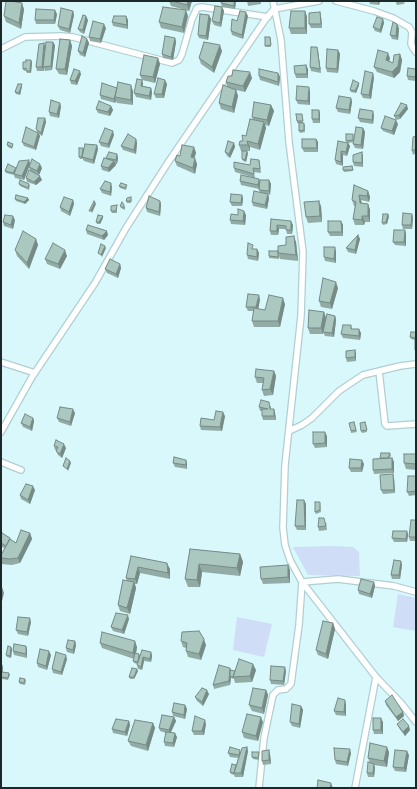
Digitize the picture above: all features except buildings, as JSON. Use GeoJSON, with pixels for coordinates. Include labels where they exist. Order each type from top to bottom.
{"type":"FeatureCollection","features":[{"type":"Feature","properties":{"kind":"street"},"geometry":{"type":"LineString","coordinates":[[273,1],[281,40],[289,142],[304,252],[301,316],[285,465],[283,528],[285,545],[290,560],[302,582],[376,677],[401,703],[416,722]]}},
{"type":"Feature","properties":{"kind":"street"},"geometry":{"type":"LineString","coordinates":[[1,432],[35,373],[95,283],[126,228],[169,161],[268,17],[274,9],[319,1]]}},
{"type":"Feature","properties":{"kind":"street"},"geometry":{"type":"LineString","coordinates":[[336,1],[374,11],[393,18],[409,28],[412,32],[412,48],[416,52]]}},
{"type":"Feature","properties":{"kind":"street"},"geometry":{"type":"LineString","coordinates":[[1,49],[25,37],[73,37],[172,64],[179,60],[182,54],[192,19],[197,8],[202,6],[268,17]]}},
{"type":"Feature","properties":{"kind":"street"},"geometry":{"type":"LineString","coordinates":[[1,362],[35,373]]}},
{"type":"Feature","properties":{"kind":"street"},"geometry":{"type":"LineString","coordinates":[[289,431],[312,418],[330,399],[363,375],[416,364]]}},
{"type":"Feature","properties":{"kind":"street"},"geometry":{"type":"LineString","coordinates":[[379,371],[385,424],[387,426],[416,424]]}},
{"type":"Feature","properties":{"kind":"street"},"geometry":{"type":"LineString","coordinates":[[1,462],[21,470]]}},
{"type":"Feature","properties":{"kind":"street"},"geometry":{"type":"LineString","coordinates":[[302,582],[338,579],[394,586],[416,592]]}},
{"type":"Feature","properties":{"kind":"street"},"geometry":{"type":"LineString","coordinates":[[259,788],[264,738],[273,694],[291,684],[299,625],[302,582]]}},
{"type":"Feature","properties":{"kind":"street"},"geometry":{"type":"LineString","coordinates":[[354,788],[376,677]]}},
{"type":"Feature","properties":{"kind":"shaded area"},"geometry":{"type":"Polygon","coordinates":[[[1,1],[416,1],[416,788],[1,788],[1,1]]]}},
{"type":"Feature","properties":{"kind":"shaded area"},"geometry":{"type":"Polygon","coordinates":[[[293,547],[353,547],[359,552],[360,576],[308,575],[293,547]]]}},
{"type":"Feature","properties":{"kind":"shaded area"},"geometry":{"type":"Polygon","coordinates":[[[398,594],[416,598],[416,631],[393,627],[398,594]]]}},
{"type":"Feature","properties":{"kind":"shaded area"},"geometry":{"type":"Polygon","coordinates":[[[237,617],[272,624],[264,657],[233,650],[237,617]]]}}]}
